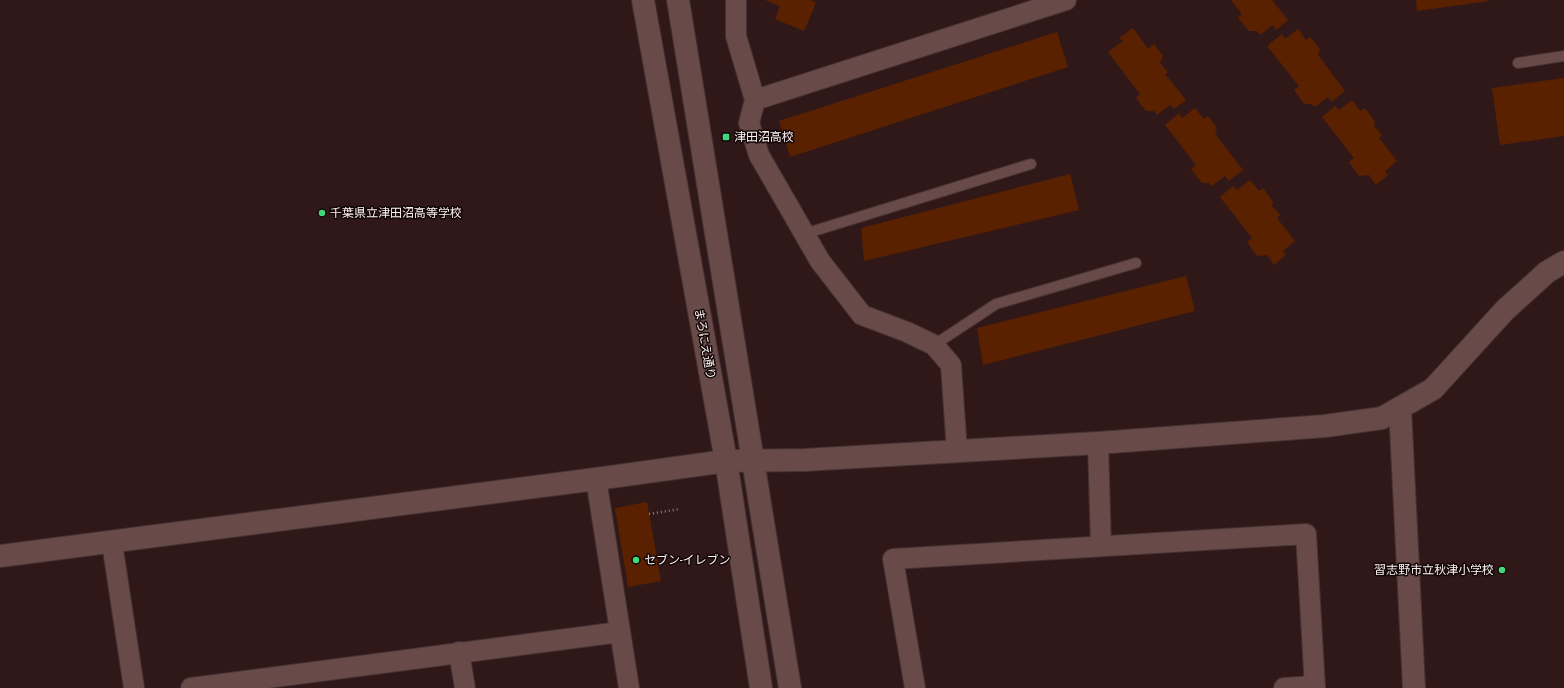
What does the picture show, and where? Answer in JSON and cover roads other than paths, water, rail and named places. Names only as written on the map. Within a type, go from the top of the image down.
[{"type":"street","name":"まろにえ通り","points":[[643,0],[726,461],[761,688]]},
{"type":"street","points":[[678,0],[790,688]]},
{"type":"street","points":[[736,0],[736,36],[755,100],[749,123],[760,155],[820,260],[862,315],[907,332],[934,345],[951,365],[957,452]]},
{"type":"street","points":[[755,100],[1066,0]]},
{"type":"street","points":[[0,556],[726,461],[754,462],[957,452],[1098,443],[1325,426],[1382,418],[1433,389],[1505,310],[1547,272],[1564,262]]},
{"type":"street","points":[[1400,408],[1414,688]]},
{"type":"street","points":[[1098,443],[1101,546]]},
{"type":"street","points":[[596,479],[629,688]]},
{"type":"street","points":[[915,688],[893,560],[1306,534],[1315,687],[1284,688]]},
{"type":"street","points":[[112,542],[134,688]]},
{"type":"street","points":[[191,688],[299,680],[459,652],[620,632]]},
{"type":"street","points":[[459,652],[465,688]]},
{"type":"lane","points":[[1518,63],[1564,56]]},
{"type":"lane","points":[[804,234],[1031,164]]},
{"type":"lane","points":[[934,345],[996,304],[1136,263]]},
{"type":"place","name":"津田沼高校","points":[[726,137]]},
{"type":"place","name":"千葉県立津田沼高等学校","points":[[322,213]]},
{"type":"place","name":"セブン-イレブン","points":[[636,560]]},
{"type":"place","name":"習志野市立秋津小学校","points":[[1502,570]]}]
